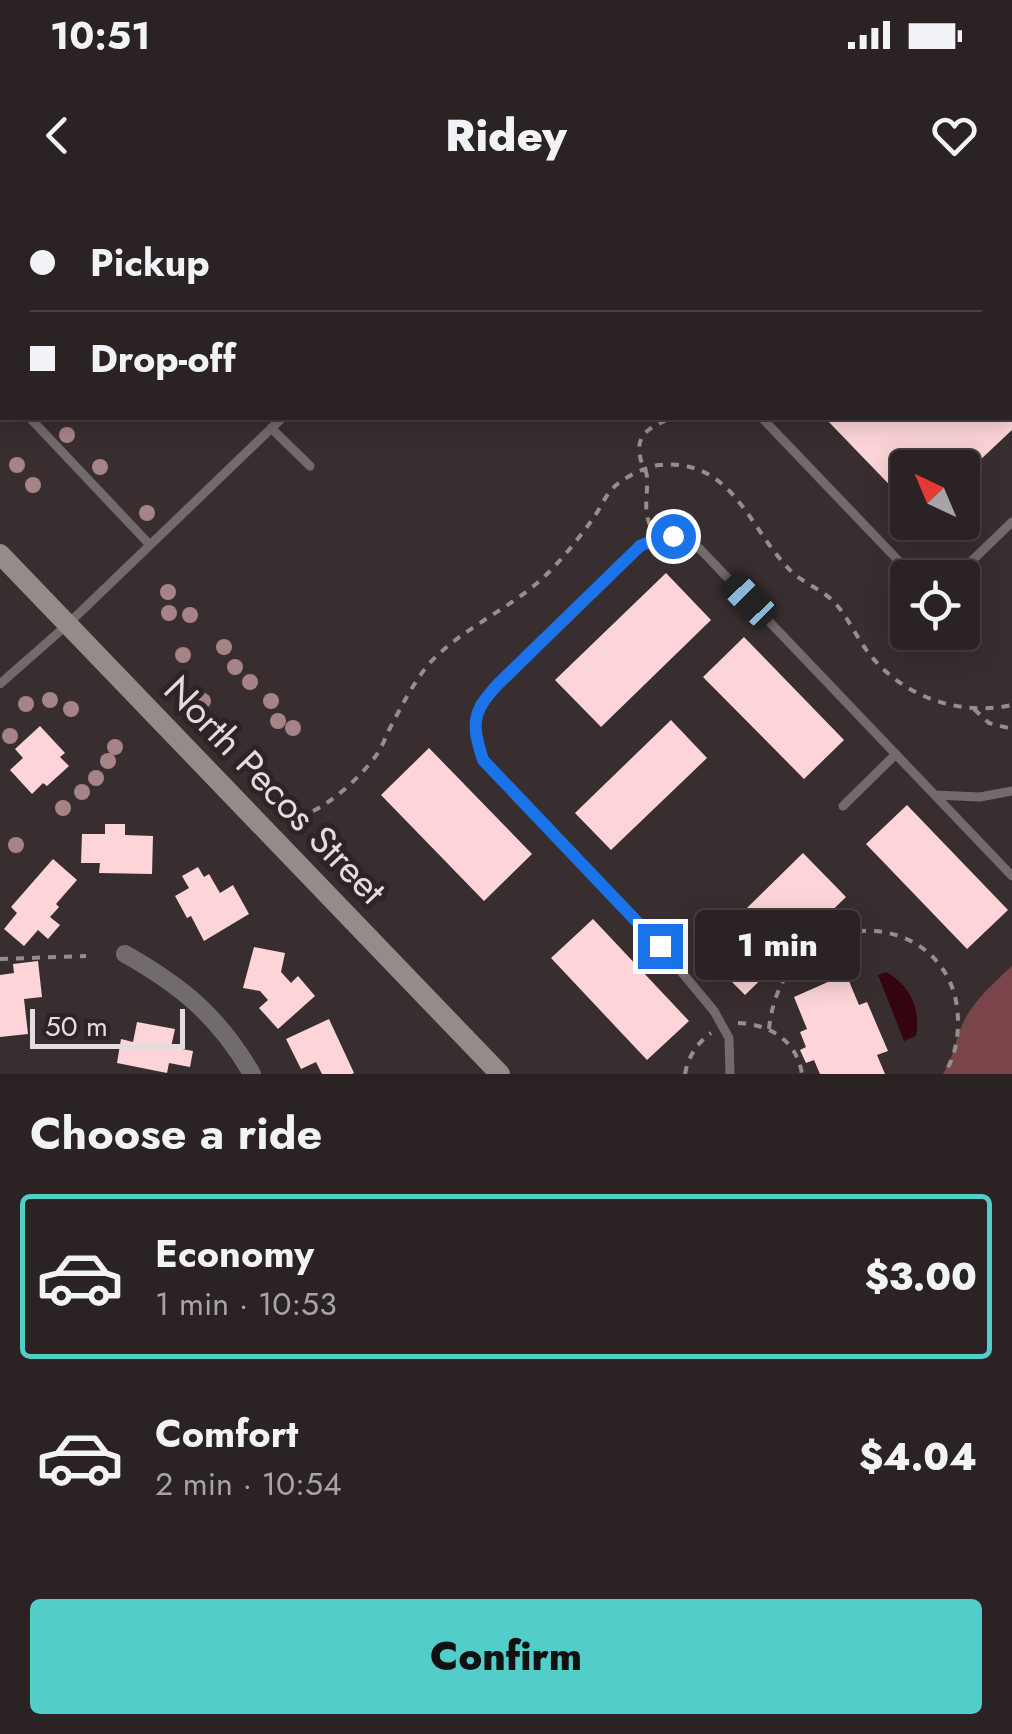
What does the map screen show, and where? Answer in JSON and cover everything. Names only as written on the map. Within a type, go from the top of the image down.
[{"type":"street","name":"North Pecos Street","points":[[0,554],[500,1074]]},
{"type":"street","points":[[125,954],[201,1006],[238,1050],[252,1074]]},
{"type":"lane","points":[[32,420],[150,545]]},
{"type":"lane","points":[[0,684],[68,624],[280,420]]},
{"type":"lane","points":[[764,420],[898,560]]},
{"type":"lane","points":[[271,428],[310,466]]},
{"type":"lane","points":[[973,560],[1012,522]]},
{"type":"lane","points":[[730,1074],[729,1038],[714,1010],[660,946],[483,760],[475,736],[480,704],[640,546],[673,536],[700,548],[1012,876]]},
{"type":"lane","points":[[842,806],[896,754]]},
{"type":"lane","points":[[935,796],[980,798],[1012,791]]},
{"type":"path","points":[[658,538],[646,514],[646,469],[640,457],[641,440],[646,430],[667,420]]},
{"type":"path","points":[[313,811],[330,803],[376,757],[409,692],[427,667],[548,573],[593,519],[613,487],[658,465],[687,467],[726,485],[790,571],[832,599],[866,650],[905,688],[933,700],[974,709],[1012,705]]},
{"type":"path","points":[[974,709],[989,723],[1012,729]]},
{"type":"path","points":[[770,1028],[772,1008],[782,981],[800,957],[823,940],[851,931],[880,931],[908,940],[932,956],[949,980],[958,1007],[958,1040],[944,1074]]},
{"type":"path","points":[[0,959],[86,956]]},
{"type":"shaded area","points":[[1012,966],[1012,1074],[943,1074],[968,1013]]},
{"type":"shaded area","points":[[886,972],[902,984],[915,1007],[916,1036],[904,1041],[878,975]]},
{"type":"building","points":[[827,420],[1012,420],[1012,430],[980,460],[980,450],[890,450],[890,485]]},
{"type":"building","points":[[666,573],[711,620],[601,727],[555,680]]},
{"type":"building","points":[[744,637],[844,740],[804,779],[703,677]]},
{"type":"building","points":[[671,720],[707,758],[611,850],[575,813]]},
{"type":"building","points":[[40,726],[65,753],[60,757],[69,766],[32,794],[10,770],[23,758],[15,749]]},
{"type":"building","points":[[429,748],[532,854],[484,901],[381,795]]},
{"type":"building","points":[[907,805],[1008,910],[967,949],[866,844]]},
{"type":"building","points":[[105,824],[125,824],[125,835],[153,836],[152,874],[99,873],[100,863],[81,863],[82,834],[105,834]]},
{"type":"building","points":[[803,853],[846,897],[745,995],[702,952]]},
{"type":"building","points":[[53,859],[77,880],[50,917],[60,925],[48,939],[38,930],[24,946],[4,929],[17,913],[11,907]]},
{"type":"building","points":[[198,867],[204,877],[209,874],[220,893],[233,885],[249,914],[204,941],[175,896],[189,888],[182,876]]},
{"type":"building","points":[[593,919],[689,1021],[647,1060],[551,958]]},
{"type":"building","points":[[254,947],[285,953],[281,972],[291,983],[298,976],[315,996],[278,1029],[259,1008],[268,1000],[260,991],[243,988]]},
{"type":"building","points":[[38,961],[42,997],[24,999],[28,1034],[0,1037],[0,975],[14,973],[13,964]]},
{"type":"building","points":[[846,974],[859,1005],[867,1002],[888,1051],[877,1055],[885,1074],[820,1074],[814,1060],[806,1063],[800,1050],[806,1047],[800,1032],[807,1029],[794,997]]},
{"type":"building","points":[[329,1019],[352,1074],[322,1074],[316,1062],[301,1069],[286,1039]]},
{"type":"building","points":[[137,1022],[175,1029],[171,1047],[193,1051],[190,1067],[169,1063],[167,1073],[117,1063],[121,1039],[133,1042]]},
{"type":"route","points":[[660,946],[483,760],[475,736],[480,704],[498,684],[640,546],[673,536]]}]
